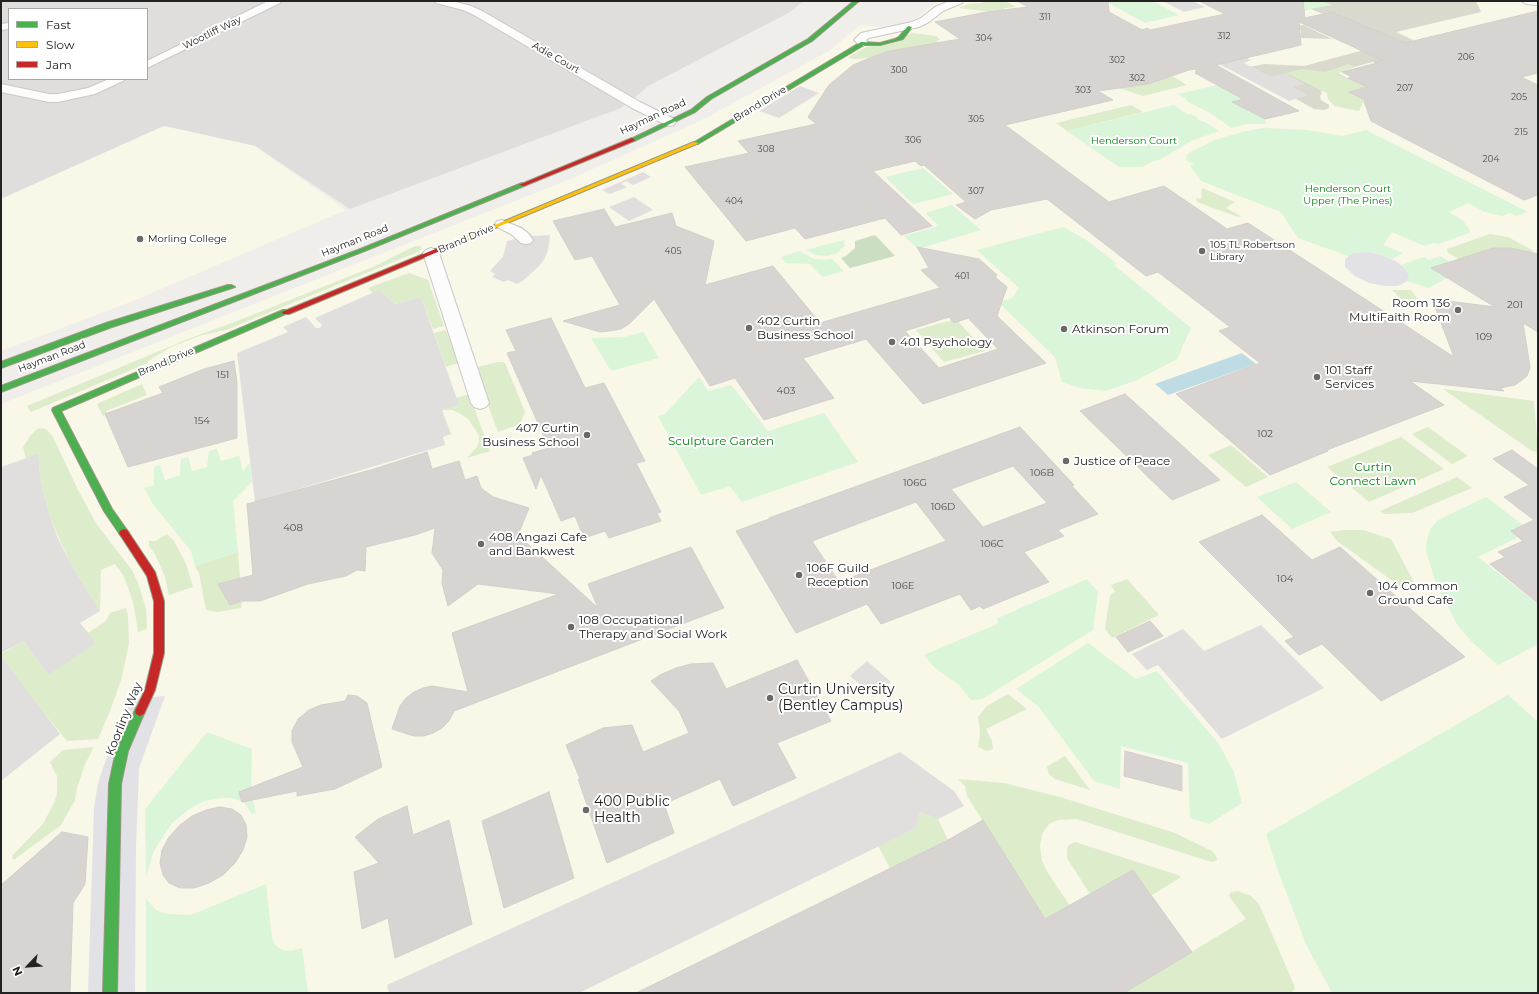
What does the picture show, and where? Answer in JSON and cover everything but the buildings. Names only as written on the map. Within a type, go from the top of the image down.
[{"type":"main road","name":"Hayman Road","points":[[1,389],[365,249],[626,143],[662,118],[693,111],[709,98],[810,40],[842,16],[857,1]]},
{"type":"main road","name":"Brand Drive","points":[[56,410],[250,327],[690,146],[863,43],[887,43],[897,40],[910,27]]},
{"type":"main road","name":"Hayman Road","points":[[683,105],[709,98]]},
{"type":"main road","name":"Hayman Road","points":[[289,268],[359,243],[503,183]]},
{"type":"main road","name":"Hayman Road","points":[[1,365],[109,325],[238,285]]},
{"type":"main road","name":"Koorliny Way","points":[[56,410],[108,511],[141,556],[152,575],[159,601],[159,653],[150,690],[122,751],[115,784],[110,993]]},
{"type":"street","name":"Wootliff Way","points":[[148,65],[276,1]]},
{"type":"street","name":"Adie Court","points":[[440,1],[467,8],[478,13],[662,118]]},
{"type":"street","name":"Brand Drive","points":[[863,43],[859,40],[865,36],[877,32],[910,27],[921,23],[939,9],[958,1]]},
{"type":"street","points":[[1526,1],[1538,2]]},
{"type":"street","points":[[891,31],[902,36]]},
{"type":"street","points":[[1,88],[49,98],[58,98],[91,91],[117,80]]},
{"type":"street","points":[[502,224],[523,236],[526,240]]},
{"type":"street","points":[[431,253],[480,403]]},
{"type":"shaded area","points":[[1,1],[803,1],[792,11],[650,85],[621,108],[350,209],[255,146],[164,126],[1,199]]},
{"type":"shaded area","name":"Curtin University (Bentley Campus)","points":[[938,1],[1538,1],[1538,993],[1,993],[1,404],[568,180],[702,120],[829,51],[860,25],[881,27],[902,24],[913,20]]},
{"type":"shaded area","points":[[1163,1],[1192,1],[1205,7],[1184,12]]},
{"type":"shaded area","points":[[1284,1],[1476,1],[1481,12],[1396,32],[1413,40],[1403,54],[1335,72],[1365,87],[1348,91],[1320,91],[1322,93],[1320,96],[1321,100],[1329,105],[1329,108],[1324,110],[1314,109],[1246,71],[1249,67],[1265,64],[1304,66],[1379,46],[1366,26],[1359,23],[1349,26],[1338,14],[1332,12],[1323,14],[1311,9],[1286,14]]},
{"type":"shaded area","points":[[1303,25],[1332,39],[1301,38],[1301,30],[1294,27]]},
{"type":"shaded area","points":[[1230,50],[1251,60],[1244,63],[1271,77],[1285,73],[1305,84],[1293,87],[1308,95],[1289,101],[1204,56]]},
{"type":"shaded area","points":[[800,86],[819,93],[779,118],[759,111]]},
{"type":"shaded area","name":"Morling College","points":[[164,126],[255,146],[346,210],[133,301],[1,351],[1,199]]},
{"type":"shaded area","points":[[643,172],[651,177],[633,185],[626,181],[621,184],[627,187],[610,194],[602,190]]},
{"type":"shaded area","points":[[634,197],[653,210],[629,221],[609,207]]},
{"type":"shaded area","points":[[521,226],[533,236],[550,235],[548,250],[544,260],[524,280],[517,284],[508,280],[504,282],[492,277],[495,274],[490,271],[503,257],[507,241],[516,239],[509,233],[505,232]]},
{"type":"shaded area","points":[[1366,252],[1382,255],[1399,263],[1407,272],[1409,277],[1407,281],[1398,286],[1385,286],[1369,283],[1355,276],[1345,267],[1345,259],[1351,254]]},
{"type":"shaded area","points":[[379,290],[395,304],[421,297],[459,405],[442,410],[451,434],[443,437],[445,445],[255,502],[237,353],[288,332],[283,327],[306,317],[316,328],[320,328],[322,325],[315,318]]},
{"type":"shaded area","points":[[38,454],[41,483],[50,517],[57,536],[70,563],[100,611],[80,623],[95,641],[93,645],[48,675],[24,641],[1,653],[1,467]]},
{"type":"shaded area","points":[[1261,625],[1324,688],[1222,739],[1158,665],[1147,670],[1132,654],[1183,629],[1204,651]]},
{"type":"shaded area","points":[[1,656],[60,734],[1,781]]},
{"type":"shaded area","points":[[867,661],[891,682],[874,697],[850,676]]},
{"type":"shaded area","points":[[165,696],[139,768],[136,846],[135,993],[88,993],[94,808],[98,783],[110,748],[132,699]]},
{"type":"shaded area","points":[[900,752],[954,791],[964,806],[938,819],[920,812],[916,828],[579,993],[389,993],[387,985]]},
{"type":"green space","points":[[981,1],[1005,1],[1016,7],[1004,8],[1005,10],[992,12],[958,8],[968,4],[983,3]]},
{"type":"green space","points":[[1105,1],[1152,1],[1179,15],[1145,23]]},
{"type":"green space","points":[[1285,1],[1322,1],[1332,5],[1306,10]]},
{"type":"green space","points":[[913,33],[936,36],[940,40],[937,40],[939,44],[889,51],[869,58],[848,58],[862,49]]},
{"type":"green space","points":[[1349,64],[1355,67],[1336,74],[1364,86],[1350,92],[1367,101],[1363,102],[1359,111],[1334,106],[1328,99],[1327,93],[1286,73],[1302,69],[1325,72]]},
{"type":"green space","points":[[1172,76],[1187,85],[1143,96],[1119,88]]},
{"type":"green space","points":[[1217,85],[1243,99],[1232,102],[1265,119],[1266,124],[1247,124],[1231,128],[1212,114],[1188,102],[1185,98],[1178,94]]},
{"type":"green space","points":[[1131,105],[1143,112],[1067,131],[1056,123]]},
{"type":"green space","name":"Henderson Court","points":[[1174,105],[1187,114],[1191,114],[1198,118],[1196,119],[1205,122],[1219,131],[1191,141],[1161,159],[1142,167],[1119,167],[1067,131]]},
{"type":"green space","name":"Henderson Court Upper (The Pines)","points":[[1264,128],[1307,130],[1342,136],[1366,130],[1528,212],[1516,216],[1510,213],[1502,216],[1485,212],[1468,203],[1449,212],[1463,221],[1470,230],[1469,233],[1438,244],[1433,243],[1424,246],[1392,232],[1383,245],[1403,253],[1392,259],[1378,254],[1358,253],[1348,256],[1298,238],[1281,212],[1201,181],[1190,166],[1194,164],[1186,160],[1189,153],[1215,140],[1242,132]]},
{"type":"green space","points":[[923,168],[953,194],[913,204],[885,177]]},
{"type":"green space","points":[[1202,188],[1235,202],[1226,208],[1242,217],[1235,216],[1197,202],[1196,198],[1201,199]]},
{"type":"green space","points":[[952,205],[981,230],[918,249],[904,236],[939,226],[925,213]]},
{"type":"green space","points":[[1063,227],[1085,239],[1117,264],[1114,265],[1191,328],[1177,359],[1137,380],[1106,391],[1080,388],[1062,382],[1055,357],[998,302],[1012,298],[1019,288],[977,250]]},
{"type":"green space","points":[[1490,234],[1508,237],[1534,251],[1530,252],[1510,248],[1493,248],[1459,259],[1448,253],[1447,249]]},
{"type":"green space","points":[[875,235],[895,256],[850,268],[841,258],[846,256],[855,248],[855,241]]},
{"type":"green space","points":[[844,240],[845,246],[837,253],[828,256],[816,255],[806,250]]},
{"type":"green space","points":[[415,246],[420,246],[422,249],[418,252],[226,330],[199,336],[171,347],[148,361],[148,363],[31,412],[27,406],[193,337],[373,267]]},
{"type":"green space","points":[[799,251],[814,259],[832,259],[844,271],[823,277],[810,264],[786,263],[781,257]]},
{"type":"green space","points":[[1440,256],[1450,262],[1432,269],[1447,278],[1429,288],[1407,281],[1409,277],[1401,265],[1424,257],[1429,260]]},
{"type":"green space","points":[[409,273],[428,280],[444,326],[433,329],[421,297],[395,304],[379,290],[373,293],[368,288]]},
{"type":"green space","points":[[1392,290],[1411,290],[1420,302],[1403,301]]},
{"type":"green space","points":[[956,319],[985,351],[944,362],[916,330]]},
{"type":"green space","points":[[446,330],[458,363],[446,367],[434,333]]},
{"type":"green space","points":[[643,332],[659,358],[611,371],[591,338],[624,337]]},
{"type":"green space","points":[[498,362],[505,363],[525,412],[520,424],[498,432],[474,368]]},
{"type":"green space","name":"Sculpture Garden","points":[[699,377],[708,391],[731,385],[768,431],[824,413],[858,462],[742,502],[730,486],[701,495],[658,416],[665,414]]},
{"type":"green space","points":[[142,384],[147,395],[106,411],[107,413],[103,416],[97,404]]},
{"type":"green space","points":[[1443,389],[1534,401],[1538,452],[1532,451]]},
{"type":"green space","points":[[469,394],[490,451],[467,458],[477,447],[479,435],[468,419],[461,414],[452,410],[442,410],[459,405],[456,398]]},
{"type":"green space","points":[[1428,427],[1468,456],[1452,464],[1412,434]]},
{"type":"green space","points":[[42,428],[47,430],[53,437],[78,490],[97,525],[132,570],[138,583],[146,609],[147,629],[138,632],[134,606],[128,587],[123,575],[115,564],[101,570],[100,611],[70,563],[50,517],[41,483],[38,455],[26,459],[23,447],[37,429]]},
{"type":"green space","name":"Curtin Connect Lawn","points":[[1401,437],[1444,469],[1369,502],[1327,467]]},
{"type":"green space","points":[[1231,445],[1268,477],[1246,487],[1208,455]]},
{"type":"green space","points":[[217,449],[221,461],[239,456],[243,472],[250,462],[252,482],[233,501],[238,552],[195,566],[191,551],[153,504],[144,488],[154,485],[154,467],[160,465],[165,480],[180,475],[181,459],[188,457],[192,471],[207,467],[209,451]]},
{"type":"green space","points":[[1457,477],[1472,488],[1412,513],[1385,514],[1380,511]]},
{"type":"green space","points":[[1296,482],[1331,512],[1292,529],[1257,497]]},
{"type":"green space","points":[[1486,497],[1531,531],[1478,557],[1538,604],[1538,644],[1498,665],[1473,643],[1458,626],[1437,586],[1426,551],[1427,539],[1431,528],[1438,520]]},
{"type":"green space","points":[[1363,530],[1391,539],[1415,584],[1401,587],[1337,541],[1330,532]]},
{"type":"green space","points":[[167,534],[174,541],[186,564],[193,587],[169,595],[165,577],[155,554],[149,546],[149,541],[155,541]]},
{"type":"green space","points":[[238,552],[240,578],[221,583],[230,604],[242,601],[241,608],[217,612],[206,610],[199,573],[195,566]]},
{"type":"green space","points":[[1087,579],[1098,592],[1093,630],[982,699],[971,700],[959,685],[934,667],[924,655],[997,624],[998,618]]},
{"type":"green space","points":[[1127,579],[1159,615],[1112,638],[1105,629],[1110,595],[1115,592],[1111,585]]},
{"type":"green space","points":[[126,608],[128,616],[129,643],[122,677],[98,739],[67,741],[25,689],[1,654],[24,641],[48,675],[95,641],[88,633],[106,621],[110,613]]},
{"type":"green space","points":[[1088,643],[1136,679],[1157,671],[1218,743],[1234,772],[1242,803],[1209,824],[1190,818],[1188,763],[1121,746],[1120,789],[1094,781],[1039,707],[1016,689]]},
{"type":"green space","points":[[1008,694],[1027,709],[986,729],[992,741],[993,749],[987,751],[978,747],[980,733],[978,717],[987,706]]},
{"type":"green space","points":[[1508,695],[1538,722],[1538,993],[1332,993],[1306,944],[1277,868],[1266,834]]},
{"type":"green space","points":[[207,732],[252,749],[251,792],[256,813],[252,814],[244,802],[231,798],[204,801],[189,809],[172,823],[157,846],[153,853],[146,876],[145,809]]},
{"type":"green space","points":[[94,747],[85,764],[77,788],[75,800],[61,825],[15,859],[12,859],[13,855],[43,824],[54,803],[57,794],[57,776],[50,762],[63,750]]},
{"type":"green space","points":[[1065,756],[1090,790],[1055,779],[1049,774],[1047,767]]},
{"type":"green space","points":[[958,779],[1004,783],[1060,797],[1175,833],[1212,851],[1217,860],[1213,862],[1208,861],[1077,819],[1058,820],[1049,824],[1042,834],[1040,846],[1042,861],[1048,873],[1070,906],[1045,919],[967,796],[965,786]]},
{"type":"green space","points":[[920,812],[938,819],[948,840],[890,868],[878,846],[916,828]]},
{"type":"green space","points":[[1075,842],[1181,877],[1152,895],[1133,870],[1090,894],[1067,858],[1067,848]]},
{"type":"green space","points":[[266,884],[272,938],[276,946],[283,950],[291,951],[302,948],[308,993],[146,993],[146,899],[155,909],[160,912],[168,914],[191,915]]},
{"type":"green space","points":[[1238,891],[1251,896],[1259,904],[1294,985],[1295,989],[1293,991],[1290,993],[1124,993],[1246,919],[1229,896],[1231,892]]},
{"type":"water","points":[[1242,353],[1256,364],[1168,395],[1155,384]]},
{"type":"traffic: fast","points":[[632,140],[693,111],[709,98],[810,40],[857,1]]},
{"type":"traffic: fast","points":[[696,143],[863,43],[880,44],[897,40],[901,38],[910,27]]},
{"type":"traffic: fast","points":[[1,389],[365,249],[522,185]]},
{"type":"traffic: fast","points":[[1,365],[109,325],[231,287]]},
{"type":"traffic: fast","points":[[124,533],[109,511],[56,410],[286,312]]},
{"type":"traffic: fast","points":[[110,993],[115,784],[122,751],[140,711]]},
{"type":"traffic: slow","points":[[438,250],[696,143]]},
{"type":"traffic: jam","points":[[522,185],[632,140]]},
{"type":"traffic: jam","points":[[286,312],[438,250]]},
{"type":"traffic: jam","points":[[124,533],[152,575],[159,601],[159,653],[150,690],[140,711]]},
{"type":"place","name":"Morling College","points":[[140,239]]},
{"type":"place","name":"105 TL Robertson Library","points":[[1202,251]]},
{"type":"place","name":"Room 136 MultiFaith Room","points":[[1458,310]]},
{"type":"place","name":"402 Curtin Business School","points":[[749,328]]},
{"type":"place","name":"Atkinson Forum","points":[[1064,329]]},
{"type":"place","name":"401 Psychology","points":[[892,342]]},
{"type":"place","name":"101 Staff Services","points":[[1317,377]]},
{"type":"place","name":"407 Curtin Business School","points":[[587,435]]},
{"type":"place","name":"Justice of Peace","points":[[1066,461]]},
{"type":"place","name":"408 Angazi Cafe and Bankwest","points":[[481,544]]},
{"type":"place","name":"106F Guild Reception","points":[[799,575]]},
{"type":"place","name":"104 Common Ground Cafe","points":[[1370,593]]},
{"type":"place","name":"108 Occupational Therapy and Social Work","points":[[571,627]]},
{"type":"place","name":"Curtin University (Bentley Campus)","points":[[770,698]]},
{"type":"place","name":"400 Public Health","points":[[586,810]]}]
